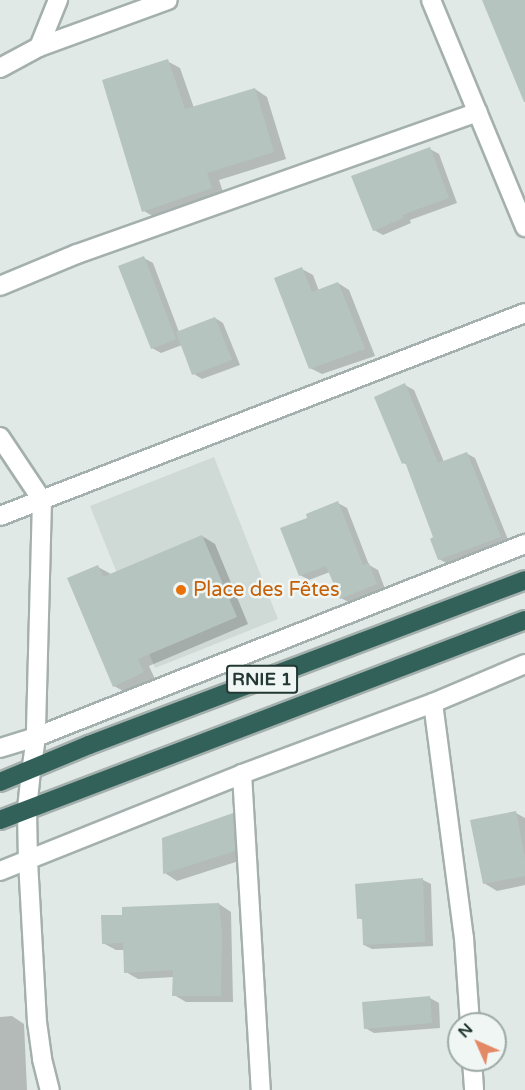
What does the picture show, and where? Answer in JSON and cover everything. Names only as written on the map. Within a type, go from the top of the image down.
[{"type":"highway","name":"RNIE 1","points":[[0,782],[89,745],[525,580]]},
{"type":"highway","name":"RNIE 1","points":[[0,820],[525,620]]},
{"type":"street","points":[[39,47],[58,0]]},
{"type":"street","points":[[0,68],[39,47],[168,0]]},
{"type":"street","points":[[432,0],[525,227]]},
{"type":"street","points":[[0,286],[77,254],[478,112]]},
{"type":"street","points":[[0,516],[525,312]]},
{"type":"street","points":[[0,437],[42,500],[36,737],[27,810],[37,1022],[42,1059],[50,1090]]},
{"type":"street","points":[[0,748],[36,737],[525,544]]},
{"type":"street","points":[[0,871],[242,774],[433,703],[525,664]]},
{"type":"street","points":[[433,703],[464,938],[469,1012]]},
{"type":"street","points":[[242,774],[261,1090]]},
{"type":"street","points":[[473,1072],[474,1090]]},
{"type":"shaded area","points":[[214,457],[278,619],[155,668],[90,506]]},
{"type":"building","points":[[482,0],[525,0],[525,102],[524,102]]},
{"type":"building","points":[[168,59],[185,109],[255,88],[274,152],[207,173],[212,188],[142,212],[102,80]]},
{"type":"building","points":[[430,147],[449,198],[402,215],[403,218],[373,231],[351,176]]},
{"type":"building","points":[[144,256],[176,339],[151,349],[118,266]]},
{"type":"building","points":[[302,267],[312,292],[338,282],[365,349],[309,369],[274,278]]},
{"type":"building","points":[[215,317],[232,360],[192,375],[176,332]]},
{"type":"building","points":[[405,383],[438,463],[467,452],[501,537],[438,560],[430,539],[433,537],[405,462],[402,464],[374,397]]},
{"type":"building","points":[[338,501],[363,565],[369,563],[377,584],[340,599],[326,566],[299,576],[280,528],[307,518],[306,514]]},
{"type":"building","points":[[202,535],[237,617],[138,659],[144,672],[113,687],[67,578],[98,565],[103,577]]},
{"type":"building","points":[[516,811],[525,858],[525,876],[483,884],[470,820]]},
{"type":"building","points":[[233,813],[235,851],[163,874],[162,838]]},
{"type":"building","points":[[423,878],[425,942],[363,945],[362,918],[357,919],[355,884]]},
{"type":"building","points":[[219,903],[222,934],[221,996],[172,996],[173,970],[124,973],[123,943],[102,944],[101,915],[122,915],[122,907]]},
{"type":"building","points":[[430,996],[432,1023],[364,1029],[362,1002]]},
{"type":"place","name":"Place des Fêtes","points":[[181,590]]}]
